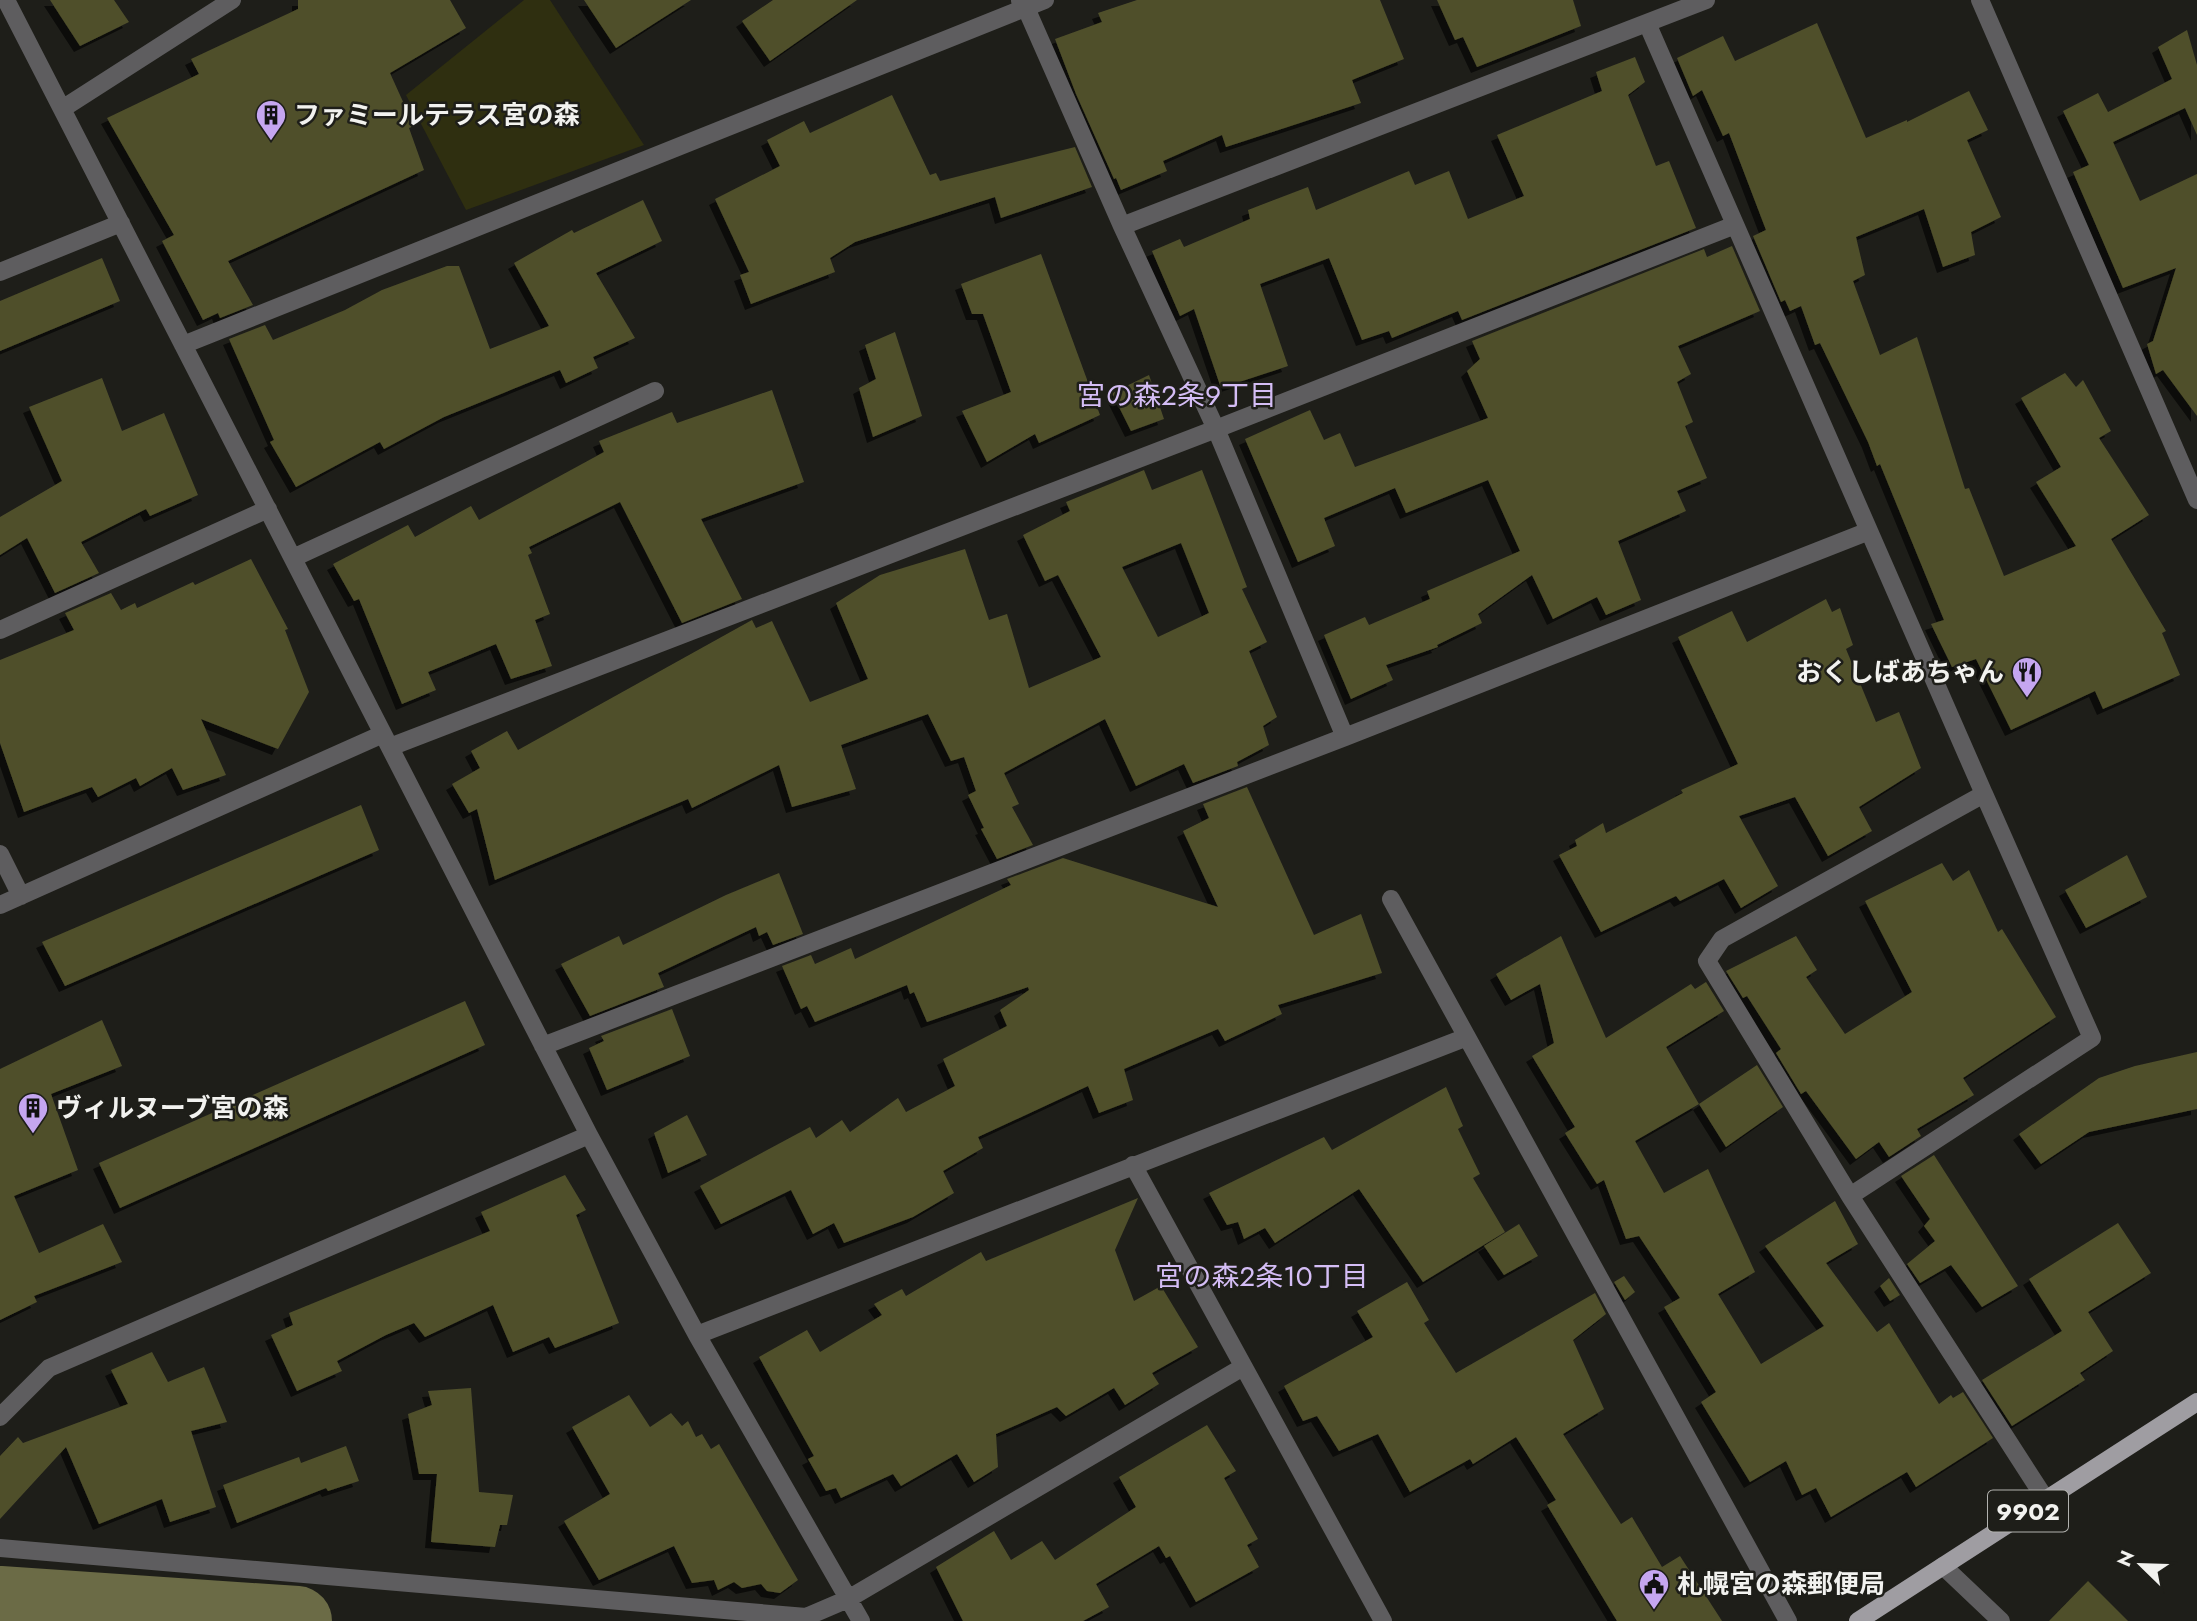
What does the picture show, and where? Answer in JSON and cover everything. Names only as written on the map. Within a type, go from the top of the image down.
[{"type":"main road","name":"9902","points":[[1858,1621],[2197,1402]]},
{"type":"street","points":[[6,0],[589,1135],[697,1335],[861,1621]]},
{"type":"street","points":[[62,109],[232,0]]},
{"type":"street","points":[[183,345],[1023,4],[1045,0]]},
{"type":"street","points":[[1122,226],[1706,0]]},
{"type":"street","points":[[1980,0],[2197,500]]},
{"type":"street","points":[[1023,4],[1216,429],[1345,737]]},
{"type":"street","points":[[1647,23],[2092,1038],[1850,1196]]},
{"type":"street","points":[[0,272],[121,223]]},
{"type":"street","points":[[0,905],[386,740],[1216,429],[1735,225]]},
{"type":"street","points":[[293,558],[655,391]]},
{"type":"street","points":[[0,630],[268,509]]},
{"type":"street","points":[[543,1046],[1345,737],[1869,531]]},
{"type":"street","points":[[1984,794],[1722,939],[1707,961],[1850,1196],[2046,1500]]},
{"type":"street","points":[[0,854],[21,896]]},
{"type":"street","points":[[1391,899],[1788,1621]]},
{"type":"street","points":[[697,1335],[1467,1037]]},
{"type":"street","points":[[0,1417],[49,1367],[589,1135]]},
{"type":"street","points":[[1133,1166],[1383,1621]]},
{"type":"street","points":[[0,1548],[806,1617],[848,1599],[1243,1367]]},
{"type":"street","points":[[1943,1566],[2001,1621]]},
{"type":"shaded area","points":[[524,0],[550,0],[644,145],[466,210],[406,95]]},
{"type":"building","points":[[50,0],[114,0],[129,22],[80,46]]},
{"type":"building","name":"ファミールテラス宮の森","points":[[298,0],[450,0],[466,28],[390,73],[414,126],[409,128],[424,170],[228,261],[253,305],[220,318],[218,313],[203,320],[162,241],[174,235],[107,118],[199,74],[191,59],[298,9]]},
{"type":"building","points":[[584,0],[691,0],[616,48]]},
{"type":"building","points":[[773,0],[857,0],[770,61],[742,21]]},
{"type":"building","points":[[1137,0],[1380,0],[1404,59],[1352,80],[1361,103],[1226,147],[1222,135],[1163,161],[1167,171],[1121,190],[1076,94],[1055,39],[1102,22],[1098,13]]},
{"type":"building","points":[[1437,0],[1573,0],[1581,26],[1477,67],[1463,37],[1455,40]]},
{"type":"building","points":[[1817,23],[1866,138],[1907,122],[1969,91],[1988,130],[1967,140],[2001,217],[1971,232],[1975,255],[1943,267],[1924,209],[1856,237],[1865,275],[1853,281],[1880,355],[1917,337],[1965,489],[1969,488],[2004,576],[2076,546],[2036,482],[2061,467],[2021,398],[2065,373],[2076,387],[2083,380],[2111,431],[2099,438],[2149,515],[2111,539],[2166,631],[2162,633],[2180,675],[2103,709],[2095,691],[2011,730],[1976,659],[1952,667],[1931,624],[1944,620],[1880,464],[1877,466],[1820,343],[1815,345],[1801,306],[1790,311],[1785,300],[1781,302],[1753,236],[1766,230],[1729,133],[1723,136],[1702,90],[1693,96],[1677,58],[1723,36],[1735,61]]},
{"type":"building","points":[[2187,30],[2197,65],[2197,135],[2185,108],[2113,142],[2140,201],[2197,174],[2197,416],[2163,370],[2156,374],[2147,344],[2153,341],[2176,268],[2123,288],[2073,172],[2089,165],[2063,111],[2098,93],[2108,112],[2172,79],[2158,47]]},
{"type":"building","points":[[1635,57],[1645,82],[1628,95],[1656,166],[1669,161],[1696,228],[1462,320],[1458,311],[1392,338],[1389,331],[1362,340],[1329,258],[1260,284],[1288,366],[1221,388],[1194,309],[1180,316],[1152,251],[1180,239],[1184,247],[1250,219],[1248,210],[1308,187],[1316,210],[1409,171],[1415,185],[1449,171],[1468,219],[1524,196],[1497,135],[1602,91],[1596,72]]},
{"type":"building","points":[[892,95],[930,175],[936,173],[940,181],[1075,147],[1092,187],[1001,218],[995,197],[855,242],[830,258],[835,272],[751,304],[740,275],[749,272],[715,199],[780,166],[767,140],[804,121],[810,133]]},
{"type":"building","points":[[643,200],[662,241],[596,273],[635,338],[593,357],[598,368],[566,383],[560,370],[444,417],[384,449],[380,442],[296,487],[270,442],[274,440],[229,339],[265,325],[273,340],[345,310],[382,290],[447,266],[459,266],[490,349],[549,326],[514,263],[572,230],[574,233]]},
{"type":"building","points":[[1732,246],[1760,311],[1678,346],[1691,374],[1677,382],[1693,422],[1685,426],[1707,478],[1677,491],[1686,511],[1618,541],[1641,600],[1606,615],[1597,597],[1553,619],[1532,575],[1478,614],[1482,623],[1437,645],[1438,647],[1386,665],[1393,680],[1351,699],[1324,635],[1365,617],[1369,625],[1430,599],[1427,591],[1520,551],[1488,480],[1406,513],[1395,488],[1324,518],[1335,546],[1298,562],[1245,439],[1310,410],[1324,440],[1340,433],[1355,467],[1488,418],[1467,371],[1480,359],[1472,341],[1704,249],[1707,257]]},
{"type":"building","points":[[1041,254],[1100,415],[1039,443],[1035,434],[987,462],[962,411],[1011,392],[983,314],[972,314],[961,284]]},
{"type":"building","points":[[102,258],[120,301],[0,351],[0,301]]},
{"type":"building","points":[[895,332],[922,416],[873,437],[859,388],[876,379],[865,345]]},
{"type":"building","points":[[1149,375],[1164,419],[1131,431],[1112,393]]},
{"type":"building","points":[[102,378],[122,431],[164,413],[198,495],[150,516],[146,509],[81,542],[99,573],[55,593],[27,538],[0,555],[0,517],[62,481],[29,407]]},
{"type":"building","points":[[772,390],[804,482],[701,519],[742,599],[682,623],[620,502],[529,547],[532,553],[528,555],[550,614],[535,620],[552,666],[511,679],[496,644],[428,672],[436,690],[402,704],[359,599],[354,601],[333,564],[408,525],[415,537],[471,506],[479,520],[604,452],[599,441],[672,412],[677,423]]},
{"type":"building","points":[[1144,470],[1152,490],[1202,470],[1247,587],[1242,589],[1267,642],[1249,651],[1277,717],[1263,726],[1269,745],[1237,762],[1238,766],[1193,783],[1184,764],[1136,786],[1105,719],[1004,773],[1019,804],[1012,807],[1033,845],[997,859],[981,829],[984,828],[968,795],[976,791],[964,757],[951,761],[928,714],[841,745],[856,789],[792,807],[779,765],[692,808],[688,799],[495,880],[477,809],[469,813],[452,784],[480,768],[471,751],[507,731],[518,750],[752,620],[756,628],[772,621],[810,702],[868,679],[836,603],[880,575],[965,549],[989,620],[1007,614],[1029,688],[1101,657],[1058,575],[1045,581],[1023,535],[1070,511],[1066,502]],"holes":[[[1181,543],[1209,613],[1158,637],[1122,567]]]},
{"type":"building","points":[[251,559],[288,629],[285,630],[309,692],[278,749],[201,719],[226,775],[183,790],[172,768],[140,786],[136,778],[98,797],[92,787],[24,812],[0,743],[0,660],[74,630],[65,613],[111,593],[121,610],[135,603],[137,608]]},
{"type":"building","points":[[1826,599],[1832,612],[1840,608],[1853,645],[1846,649],[1876,722],[1899,712],[1921,768],[1859,807],[1872,831],[1828,856],[1795,797],[1739,816],[1778,886],[1741,908],[1724,879],[1680,901],[1676,896],[1601,932],[1559,855],[1577,846],[1575,840],[1603,823],[1606,833],[1683,793],[1681,790],[1738,764],[1678,637],[1732,611],[1747,642]]},
{"type":"building","points":[[1247,787],[1314,935],[1361,914],[1382,973],[1278,1005],[1282,1014],[1225,1041],[1218,1029],[1124,1069],[1133,1100],[1099,1113],[1088,1086],[978,1137],[983,1148],[943,1171],[954,1193],[913,1217],[844,1243],[834,1223],[813,1234],[791,1190],[721,1224],[700,1186],[810,1127],[816,1138],[842,1120],[850,1132],[898,1098],[906,1112],[955,1086],[943,1059],[1007,1026],[1000,1010],[1029,990],[1028,987],[927,1022],[914,992],[910,994],[907,985],[815,1022],[807,1006],[801,1009],[782,966],[811,955],[815,964],[851,948],[855,959],[1011,885],[1007,879],[1063,858],[1218,907],[1183,831],[1209,818],[1203,804]]},
{"type":"building","points":[[361,805],[379,850],[65,986],[42,942]]},
{"type":"building","points":[[2127,855],[2147,897],[2086,928],[2065,890]]},
{"type":"building","points":[[1942,863],[1953,881],[1969,870],[1998,932],[2002,929],[2056,1017],[1963,1078],[1974,1095],[1917,1129],[1921,1136],[1889,1157],[1879,1142],[1856,1159],[1806,1091],[1801,1094],[1776,1053],[1781,1049],[1747,996],[1743,998],[1726,971],[1796,936],[1817,970],[1806,977],[1845,1034],[1912,992],[1865,901]]},
{"type":"building","points":[[779,873],[803,934],[773,945],[767,932],[759,936],[756,927],[658,973],[664,987],[590,1016],[561,964],[619,936],[623,945],[726,895]]},
{"type":"building","points":[[1561,936],[1606,1038],[1691,984],[1695,989],[1706,982],[1724,1011],[1666,1047],[1699,1104],[1635,1141],[1664,1193],[1708,1169],[1755,1272],[1718,1294],[1761,1364],[1824,1326],[1765,1246],[1835,1201],[1858,1244],[1826,1263],[1877,1332],[1889,1323],[1939,1404],[1951,1395],[1953,1398],[1963,1392],[1993,1438],[1916,1487],[1907,1472],[1831,1517],[1816,1488],[1802,1495],[1786,1461],[1750,1482],[1701,1402],[1716,1392],[1664,1307],[1680,1298],[1639,1236],[1626,1239],[1604,1180],[1597,1184],[1565,1133],[1575,1127],[1532,1056],[1554,1043],[1540,984],[1511,1000],[1496,974]]},
{"type":"building","points":[[465,1001],[485,1045],[120,1208],[99,1163]]},
{"type":"building","points":[[672,1009],[690,1056],[607,1090],[589,1048],[604,1041],[601,1036]]},
{"type":"building","points":[[102,1020],[122,1066],[51,1094],[78,1170],[14,1196],[39,1253],[103,1224],[122,1262],[34,1296],[37,1302],[0,1320],[0,1069]]},
{"type":"building","points":[[2197,1052],[2197,1109],[2089,1132],[2041,1164],[2019,1134],[2099,1078],[2135,1066]]},
{"type":"building","points":[[1757,1065],[1783,1107],[1726,1147],[1699,1104]]},
{"type":"building","points":[[1446,1087],[1463,1126],[1458,1129],[1480,1174],[1473,1178],[1505,1232],[1423,1282],[1359,1189],[1275,1243],[1265,1228],[1244,1239],[1238,1222],[1227,1225],[1209,1193],[1324,1137],[1332,1150]]},
{"type":"building","points":[[687,1115],[707,1155],[668,1173],[654,1133]]},
{"type":"building","points":[[1934,1155],[2018,1286],[1982,1307],[1951,1265],[1920,1283],[1907,1264],[1935,1241],[1924,1226],[1930,1219],[1901,1176]]},
{"type":"building","points":[[565,1175],[586,1210],[576,1215],[619,1323],[555,1348],[549,1337],[513,1352],[493,1305],[425,1337],[414,1323],[386,1335],[337,1361],[342,1371],[297,1391],[271,1335],[293,1325],[289,1313],[490,1231],[481,1212]]},
{"type":"building","points":[[1138,1198],[1115,1250],[1134,1301],[1161,1286],[1198,1347],[1152,1373],[1159,1384],[1125,1405],[1114,1388],[1066,1416],[1057,1407],[996,1434],[998,1467],[974,1482],[957,1454],[901,1486],[893,1474],[841,1498],[836,1488],[826,1491],[808,1459],[814,1456],[759,1357],[807,1330],[820,1352],[882,1315],[874,1304],[902,1289],[906,1296],[981,1252],[986,1261]]},
{"type":"building","points":[[2118,1223],[2151,1273],[2088,1312],[2113,1351],[2080,1373],[2085,1380],[2012,1426],[1982,1380],[2062,1331],[2029,1279]]},
{"type":"building","points":[[1519,1224],[1538,1256],[1504,1275],[1484,1246]]},
{"type":"building","points":[[1624,1276],[1635,1292],[1625,1300],[1614,1282]]},
{"type":"building","points":[[1889,1278],[1900,1295],[1890,1301],[1880,1286]]},
{"type":"building","points":[[1407,1282],[1429,1320],[1424,1323],[1456,1373],[1595,1293],[1606,1314],[1573,1340],[1604,1409],[1563,1434],[1621,1524],[1632,1517],[1662,1567],[1680,1556],[1722,1621],[1617,1621],[1547,1505],[1556,1500],[1516,1437],[1473,1464],[1470,1459],[1410,1492],[1378,1434],[1339,1451],[1317,1416],[1303,1421],[1284,1386],[1373,1337],[1357,1311]]},
{"type":"building","points":[[152,1352],[168,1382],[204,1367],[227,1422],[191,1431],[216,1507],[170,1522],[162,1499],[99,1524],[66,1447],[0,1519],[0,1456],[18,1437],[23,1443],[128,1404],[111,1370]]},
{"type":"building","points":[[471,1388],[479,1492],[513,1495],[507,1525],[500,1525],[495,1547],[431,1542],[437,1474],[419,1474],[408,1414],[432,1405],[428,1391]]},
{"type":"building","points":[[629,1395],[650,1427],[671,1413],[682,1426],[688,1421],[696,1437],[702,1434],[711,1449],[719,1444],[798,1580],[780,1593],[767,1591],[761,1584],[742,1588],[734,1582],[718,1590],[714,1580],[692,1583],[674,1546],[599,1580],[564,1521],[610,1494],[572,1427]]},
{"type":"building","points":[[1207,1425],[1236,1471],[1224,1478],[1258,1539],[1247,1545],[1259,1567],[1196,1602],[1170,1556],[1166,1558],[1159,1546],[1096,1584],[1109,1607],[1083,1621],[963,1621],[936,1567],[994,1531],[1011,1560],[1042,1541],[1055,1560],[1136,1507],[1119,1477]]},
{"type":"building","points":[[346,1446],[359,1481],[328,1491],[326,1488],[237,1523],[223,1485],[299,1457],[301,1463]]},
{"type":"building","points":[[2088,1581],[2128,1621],[2049,1621]]},
{"type":"waterway","points":[[0,1601],[297,1621]]},
{"type":"place","name":"ファミールテラス宮の森","points":[[271,142]]},
{"type":"place","name":"おくしばあちゃん","points":[[2027,699]]},
{"type":"place","name":"ヴィルヌーブ宮の森","points":[[33,1135]]},
{"type":"place","name":"札幌宮の森郵便局","points":[[1654,1611]]},
{"type":"district","name":"宮の森2条9丁目","points":[[1177,395]]},
{"type":"district","name":"宮の森2条10丁目","points":[[1262,1276]]}]
